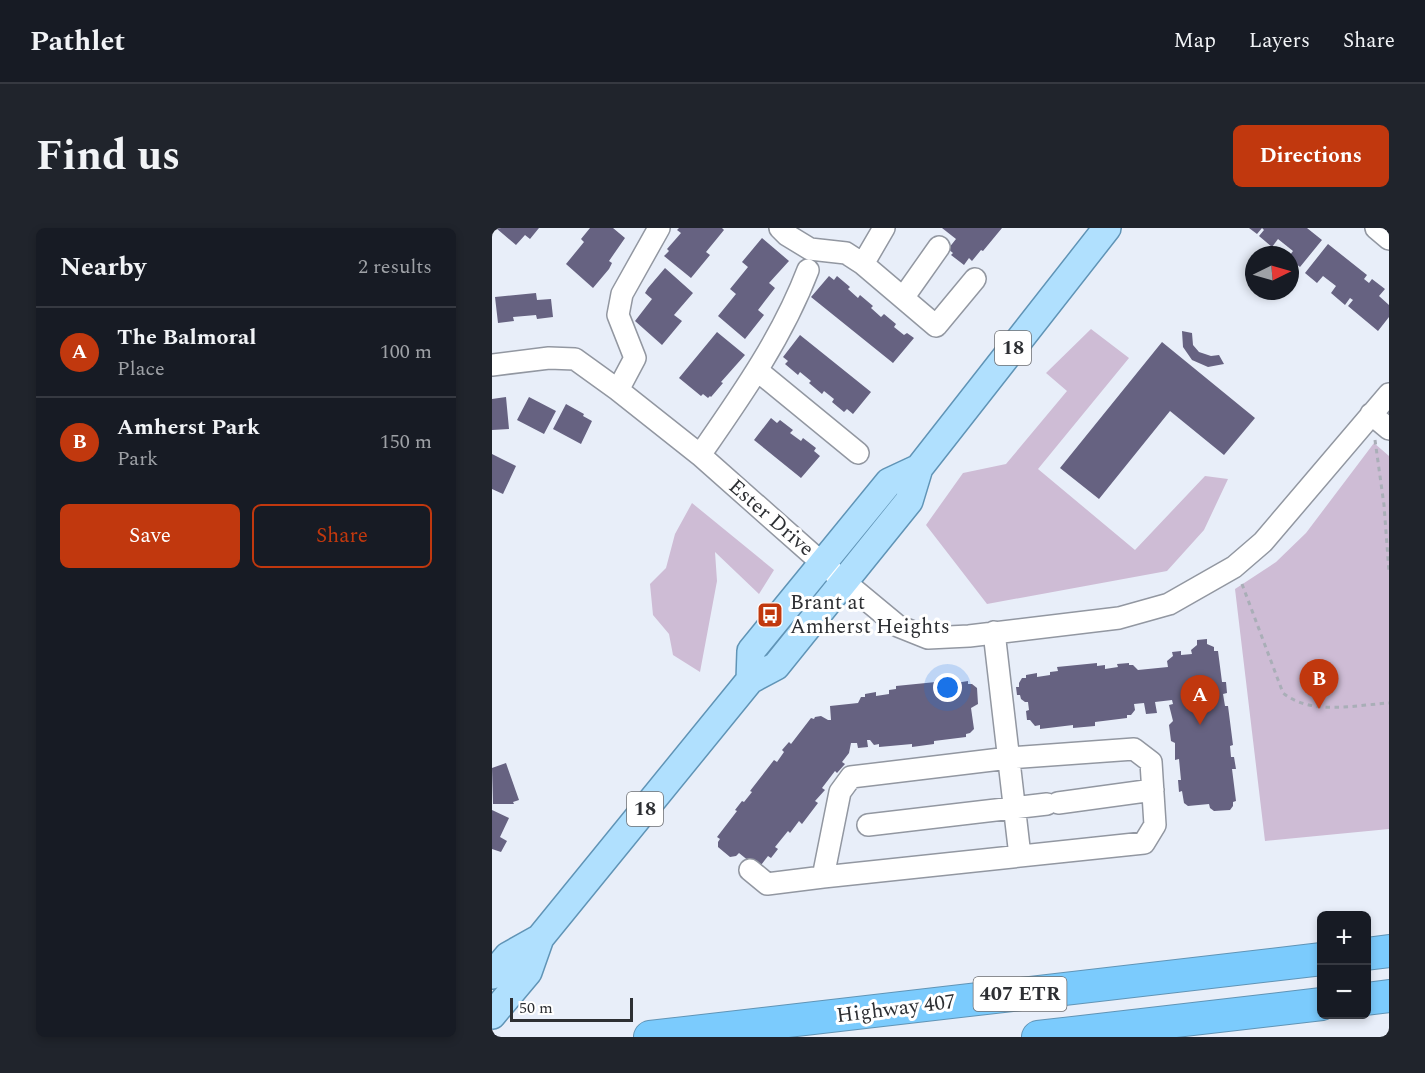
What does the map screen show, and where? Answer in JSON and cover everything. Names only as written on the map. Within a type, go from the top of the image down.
[{"type":"highway","points":[[1371,953],[1389,951]]},
{"type":"highway","name":"Highway 407","points":[[650,1037],[1317,960]]},
{"type":"highway","points":[[1371,998],[1389,996]]},
{"type":"highway","name":"407 ETR","points":[[1038,1037],[1317,1005]]},
{"type":"main road","name":"18","points":[[492,1015],[528,972],[540,938],[750,680],[776,666],[909,501],[919,468],[1107,228]]},
{"type":"main road","name":"18","points":[[750,680],[751,651],[889,482],[919,468]]},
{"type":"main road","name":"18","points":[[492,975],[508,956],[540,938]]},
{"type":"street","points":[[618,390],[635,358],[618,315],[622,294],[659,228]]},
{"type":"street","points":[[780,228],[809,260]]},
{"type":"street","points":[[700,455],[758,371],[798,297],[809,260],[812,228]]},
{"type":"street","points":[[855,258],[884,228]]},
{"type":"street","points":[[1376,228],[1389,239]]},
{"type":"street","points":[[903,298],[939,247]]},
{"type":"street","points":[[809,260],[855,258],[936,326],[975,279]]},
{"type":"street","name":"Ester Drive","points":[[492,365],[549,358],[575,359],[700,455],[822,563],[898,626],[928,638],[969,636],[1119,618],[1169,603],[1234,567],[1263,542],[1389,394]]},
{"type":"street","points":[[758,371],[858,453]]},
{"type":"street","points":[[1371,414],[1389,429]]},
{"type":"street","points":[[994,632],[1020,855]]},
{"type":"street","points":[[750,870],[767,884],[1144,843],[1155,825],[1151,762],[1134,749],[1008,758],[851,777],[840,792],[823,877]]},
{"type":"street","points":[[833,829],[1014,809],[1153,790]]},
{"type":"path","points":[[1371,414],[1384,505],[1389,572]]},
{"type":"path","points":[[1234,567],[1246,592],[1284,693],[1293,700],[1318,708],[1389,703]]},
{"type":"shaded area","points":[[1091,329],[1129,358],[1038,469],[1135,550],[1205,476],[1228,479],[1204,530],[1167,571],[987,604],[926,525],[963,473],[1006,464],[1067,391],[1046,373]]},
{"type":"shaded area","points":[[1374,443],[1389,456],[1389,829],[1265,841],[1235,589],[1276,562],[1306,533]]},
{"type":"shaded area","points":[[692,503],[774,570],[759,594],[715,552],[717,581],[700,672],[673,655],[669,634],[653,615],[650,584],[666,568],[675,534]]},
{"type":"building","points":[[496,228],[539,228],[530,239],[525,235],[516,245]]},
{"type":"building","points":[[590,228],[613,228],[625,238],[609,261],[612,263],[609,269],[593,288],[566,264],[584,242],[581,239]]},
{"type":"building","points":[[679,228],[722,228],[724,230],[706,252],[710,255],[691,278],[664,256],[681,233],[677,230]]},
{"type":"building","points":[[942,228],[1002,228],[983,251],[981,250],[972,261],[969,258],[964,265],[951,255],[953,253],[948,249],[956,239]]},
{"type":"building","points":[[1249,228],[1262,228],[1257,234]]},
{"type":"building","points":[[1262,228],[1307,228],[1322,240],[1300,267],[1299,246],[1287,246],[1278,239],[1271,246],[1259,236],[1264,230]]},
{"type":"building","points":[[762,238],[789,261],[769,283],[775,288],[758,310],[764,315],[745,339],[718,316],[736,294],[730,289],[748,267],[742,262]]},
{"type":"building","points":[[1328,244],[1367,275],[1364,279],[1369,283],[1372,279],[1385,289],[1379,296],[1389,305],[1389,317],[1378,331],[1348,306],[1353,300],[1350,298],[1345,305],[1331,293],[1336,286],[1323,276],[1317,283],[1305,273]]},
{"type":"building","points":[[665,268],[693,293],[674,315],[682,321],[662,345],[635,321],[652,299],[645,293]]},
{"type":"building","points":[[829,276],[834,280],[837,276],[850,287],[848,289],[858,298],[860,295],[873,306],[871,308],[881,317],[884,314],[904,335],[907,333],[914,338],[893,363],[811,297]]},
{"type":"building","points":[[536,293],[537,300],[551,299],[553,317],[537,319],[536,315],[513,317],[514,321],[498,323],[495,297]]},
{"type":"building","points":[[1182,331],[1192,333],[1193,345],[1199,352],[1211,356],[1219,355],[1224,364],[1208,367],[1192,360],[1183,347]]},
{"type":"building","points":[[717,332],[745,355],[708,398],[703,394],[701,396],[679,378]]},
{"type":"building","points":[[800,335],[871,392],[853,414],[847,409],[844,412],[832,402],[834,399],[824,391],[822,394],[800,372],[798,375],[785,364],[788,361],[783,357]]},
{"type":"building","points":[[1162,342],[1255,418],[1224,455],[1170,411],[1099,499],[1060,468]]},
{"type":"building","points":[[506,397],[509,429],[492,430],[492,399]]},
{"type":"building","points":[[529,397],[556,411],[544,434],[517,420]]},
{"type":"building","points":[[566,404],[592,421],[581,444],[553,429]]},
{"type":"building","points":[[771,418],[777,423],[780,420],[793,430],[790,433],[801,441],[803,438],[816,448],[814,451],[820,456],[801,478],[754,440]]},
{"type":"building","points":[[492,454],[516,466],[503,494],[492,489]]},
{"type":"building","points":[[1207,639],[1207,644],[1214,647],[1214,651],[1218,651],[1222,682],[1226,682],[1227,693],[1223,694],[1225,706],[1228,706],[1233,745],[1230,746],[1231,757],[1234,757],[1236,769],[1232,769],[1236,801],[1233,802],[1230,810],[1214,811],[1209,804],[1188,806],[1184,803],[1182,791],[1179,792],[1178,780],[1181,780],[1179,759],[1175,760],[1175,743],[1171,741],[1169,725],[1173,721],[1169,705],[1173,704],[1172,700],[1155,702],[1157,713],[1146,714],[1144,703],[1134,704],[1135,710],[1131,715],[1127,715],[1127,718],[1095,722],[1095,726],[1073,728],[1073,725],[1040,729],[1040,725],[1035,726],[1027,720],[1028,702],[1017,695],[1016,687],[1019,687],[1019,683],[1022,678],[1026,678],[1026,675],[1037,673],[1037,677],[1050,675],[1050,672],[1058,671],[1057,667],[1097,663],[1097,666],[1105,665],[1105,669],[1118,667],[1117,664],[1129,663],[1138,670],[1168,667],[1167,661],[1173,656],[1172,652],[1181,651],[1181,655],[1192,654],[1191,650],[1197,645],[1197,640]]},
{"type":"building","points":[[968,681],[968,684],[977,688],[978,704],[971,708],[974,729],[966,734],[966,737],[934,741],[934,744],[912,747],[912,744],[879,747],[879,744],[874,745],[867,740],[868,747],[858,748],[857,743],[851,743],[849,753],[842,762],[845,764],[837,773],[835,771],[822,788],[825,790],[815,801],[818,803],[802,824],[799,821],[790,833],[788,831],[775,847],[778,849],[771,858],[768,856],[761,865],[755,866],[739,853],[730,857],[718,847],[720,839],[717,837],[737,811],[735,810],[752,792],[750,791],[774,760],[777,762],[784,752],[782,750],[789,742],[791,744],[811,718],[821,716],[831,720],[830,706],[858,703],[861,697],[865,697],[865,694],[876,692],[876,696],[889,694],[889,690],[896,689],[896,686],[936,682],[936,685],[944,684],[944,688]]},
{"type":"building","points":[[506,763],[519,800],[513,802],[514,804],[493,804],[492,768]]},
{"type":"building","points":[[492,810],[509,818],[500,837],[507,841],[501,852],[492,849]]},
{"type":"place","name":"Brant at Amherst Heights","points":[[770,615]]},
{"type":"place","name":"Amherst Park","points":[[1319,709]]},
{"type":"place","name":"The Balmoral","points":[[1200,725]]}]
